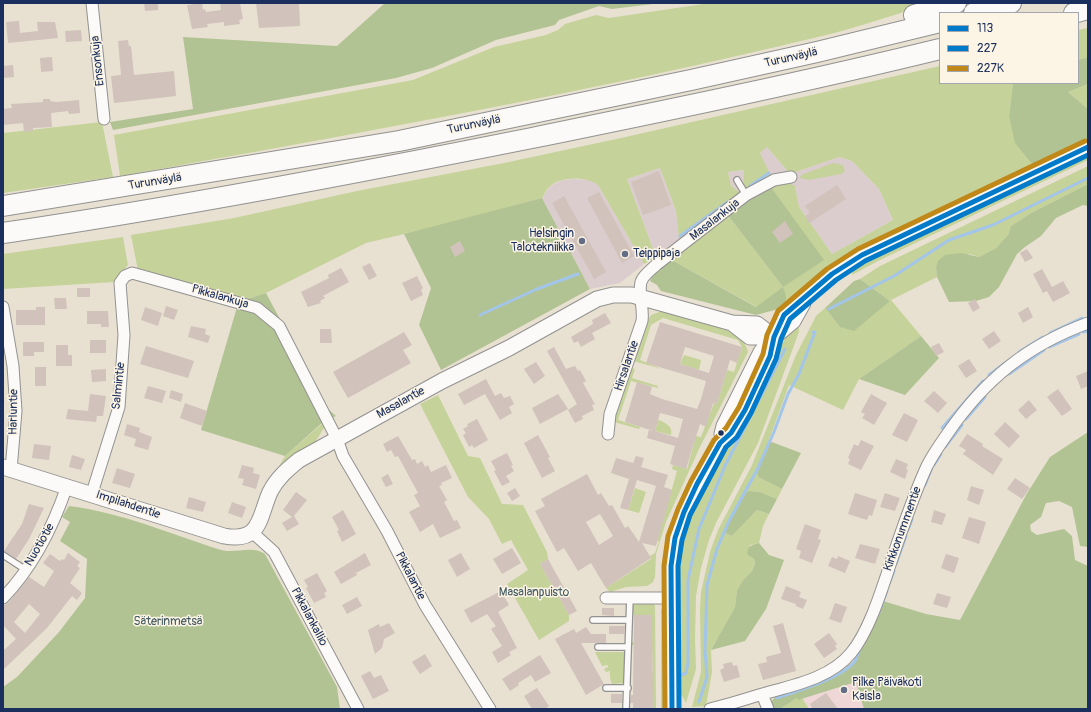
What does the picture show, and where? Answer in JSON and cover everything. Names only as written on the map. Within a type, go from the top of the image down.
[{"type":"highway","points":[[817,52],[894,21],[956,3]]},
{"type":"highway","points":[[978,12],[1012,3]]},
{"type":"highway","points":[[1078,12],[1088,9]]},
{"type":"highway","name":"Turunväylä","points":[[3,206],[399,141],[817,52],[939,22]]},
{"type":"highway","name":"Turunväylä","points":[[3,233],[119,216],[396,165],[823,78],[939,49]]},
{"type":"street","name":"Ensonkuja","points":[[92,3],[104,119]]},
{"type":"street","points":[[672,709],[670,566],[675,538],[697,484],[720,443],[731,433],[745,410],[770,356],[774,337],[784,314],[832,274],[862,254],[1088,147]]},
{"type":"street","name":"Masalankuja","points":[[642,298],[641,282],[646,275],[746,196],[774,180],[791,177]]},
{"type":"street","name":"Pikkalankuja","points":[[125,276],[132,273],[257,308],[279,326],[337,438]]},
{"type":"street","name":"Salmintie","points":[[92,494],[119,408],[124,335],[120,283],[125,276]]},
{"type":"street","name":"Masalantie","points":[[252,532],[260,521],[270,492],[283,474],[299,460],[442,380],[509,348],[597,299],[624,294],[732,323],[750,337],[774,337]]},
{"type":"street","name":"Hirsalantie","points":[[608,434],[610,414],[642,321],[644,311],[642,298]]},
{"type":"street","name":"Harluntie","points":[[3,307],[9,334],[15,398],[7,469]]},
{"type":"street","name":"Kirkkonummentie","points":[[710,709],[814,678],[837,665],[851,653],[866,627],[881,591],[916,490],[928,464],[958,418],[986,386],[1019,357],[1044,342],[1088,323]]},
{"type":"street","name":"Pikkalantie","points":[[337,438],[343,456],[387,531],[425,606],[490,709]]},
{"type":"street","name":"Impilahdentie","points":[[7,469],[67,486],[224,536],[232,537],[252,532]]},
{"type":"street","name":"Nuotiotie","points":[[3,598],[26,570],[44,540],[67,486]]},
{"type":"street","name":"Pikkalankallio","points":[[252,532],[274,552],[358,709]]},
{"type":"street","points":[[606,598],[670,598]]},
{"type":"street","points":[[762,694],[768,709]]},
{"type":"lane","points":[[737,180],[746,196]]},
{"type":"lane","points":[[3,555],[26,570]]},
{"type":"lane","points":[[626,709],[626,694],[628,688],[628,620],[630,597]]},
{"type":"lane","points":[[593,620],[628,620]]},
{"type":"lane","points":[[598,647],[628,647]]},
{"type":"lane","points":[[606,688],[628,688]]},
{"type":"shaded area","points":[[767,147],[790,174],[839,157],[852,161],[879,189],[893,220],[832,254],[799,207],[795,186],[770,186],[747,201],[742,194],[731,186],[728,172],[744,170],[744,186],[747,191],[764,179],[760,153]]},
{"type":"shaded area","points":[[660,168],[676,211],[679,239],[656,257],[627,179]]},
{"type":"shaded area","points":[[562,180],[591,180],[598,185],[644,264],[620,283],[590,289],[542,198],[550,186]]},
{"type":"shaded area","name":"Pilke Päiväkoti Kaisla","points":[[857,682],[864,709],[809,709],[802,698]]},
{"type":"green space","points":[[385,3],[661,3],[612,9],[599,6],[559,20],[555,25],[496,40],[432,68],[396,78],[113,130],[110,122],[193,109],[183,37],[337,46]]},
{"type":"green space","points":[[710,3],[934,3],[833,33],[557,95],[120,176],[114,135],[413,80],[494,47],[546,35],[558,30],[565,24],[596,15],[609,18]]},
{"type":"green space","points":[[1088,28],[1088,57],[1079,60],[1079,30]]},
{"type":"green space","points":[[1088,57],[1088,84],[1068,92],[1088,109],[1088,141],[1033,165],[1015,143],[1009,116],[1013,84],[1079,84],[1079,60]]},
{"type":"green space","points":[[939,66],[939,84],[1013,84],[1009,116],[1033,165],[858,250],[820,276],[786,307],[757,307],[670,259],[727,214],[783,287],[770,186],[787,182],[795,186],[799,207],[832,254],[893,220],[879,189],[852,161],[839,157],[790,174],[767,147],[760,153],[771,176],[747,191],[744,186],[744,170],[728,172],[731,186],[742,194],[679,239],[676,211],[660,168],[627,179],[656,257],[644,264],[598,185],[587,180],[573,178],[554,183],[548,188],[542,198],[430,228],[366,243],[266,293],[247,299],[138,271],[131,235],[234,218],[357,191],[504,163]]},
{"type":"green space","points":[[1088,84],[1088,109],[1068,92]]},
{"type":"green space","points":[[102,122],[113,177],[3,193],[3,133]]},
{"type":"green space","points":[[1088,154],[1088,160],[852,275],[853,269],[861,263]]},
{"type":"green space","points":[[833,163],[843,165],[845,171],[841,174],[809,180],[800,178],[801,175]]},
{"type":"green space","points":[[1088,166],[1088,184],[1031,213],[1011,226],[1008,235],[996,248],[979,257],[970,254],[936,268],[937,277],[891,300],[921,336],[859,379],[843,410],[789,385],[757,473],[758,477],[782,489],[777,499],[760,492],[750,491],[723,532],[732,536],[757,510],[769,514],[763,526],[759,543],[750,545],[755,564],[752,571],[743,580],[737,590],[735,607],[711,650],[712,672],[706,706],[692,707],[701,672],[701,592],[710,552],[718,530],[752,465],[796,355],[816,316],[825,308],[840,327],[890,301],[860,279],[880,266]]},
{"type":"green space","points":[[1088,184],[1088,206],[1083,205],[1056,218],[1041,236],[1017,254],[999,287],[989,297],[976,301],[949,302],[937,277],[936,268],[938,261],[945,255],[961,253],[979,257],[996,248],[1008,235],[1011,226],[1031,213]]},
{"type":"green space","points":[[770,186],[824,260],[783,287],[727,214]]},
{"type":"green space","points":[[542,198],[590,289],[441,370],[419,325],[431,288],[404,234]]},
{"type":"green space","points":[[123,237],[128,265],[114,282],[3,289],[3,254]]},
{"type":"green space","points":[[670,259],[756,307],[783,287],[786,296],[786,307],[756,315],[661,291],[657,285],[650,281],[653,275]]},
{"type":"green space","points":[[860,279],[890,301],[854,331],[840,327],[825,308],[854,281]]},
{"type":"green space","points":[[266,293],[328,409],[336,416],[323,422],[285,456],[201,430],[240,297],[247,299]]},
{"type":"green space","points":[[662,311],[712,324],[725,329],[736,335],[744,343],[748,352],[699,449],[666,522],[656,554],[655,577],[653,582],[647,586],[626,587],[610,592],[606,588],[651,559],[650,556],[655,553],[677,471],[672,469],[673,465],[687,469],[696,436],[701,437],[714,403],[717,404],[727,370],[734,372],[742,347],[738,340],[663,318],[651,325],[640,360],[662,369],[633,361],[648,320],[651,315]]},
{"type":"green space","points":[[796,326],[799,328],[799,332],[758,443],[716,523],[709,540],[701,568],[696,596],[696,669],[686,703],[680,692],[675,581],[682,538],[695,503],[782,344],[790,331]]},
{"type":"green space","points":[[921,336],[939,358],[905,395],[859,379]]},
{"type":"green space","points":[[684,355],[701,360],[699,370],[680,364]]},
{"type":"green space","points":[[631,368],[635,369],[632,378],[658,386],[658,388],[631,381],[618,420],[640,427],[639,429],[614,422],[614,417]]},
{"type":"green space","name":"Masalanpuisto","points":[[438,395],[468,456],[480,458],[502,504],[523,505],[547,552],[548,559],[540,564],[569,615],[569,621],[539,640],[507,584],[528,570],[511,540],[502,544],[489,519],[468,497],[420,404]]},
{"type":"green space","points":[[655,419],[664,423],[671,429],[671,435],[655,431],[657,424],[654,423]]},
{"type":"green space","points":[[324,422],[325,426],[316,441],[317,444],[299,452],[278,468],[285,456]]},
{"type":"green space","points":[[1088,432],[1088,547],[1080,546],[1072,507],[1059,501],[1046,503],[1041,517],[1030,525],[1031,531],[1037,535],[1064,529],[1072,536],[1075,560],[1088,566],[1088,709],[864,709],[856,682],[798,700],[797,698],[780,709],[771,709],[771,702],[775,697],[835,674],[855,660],[883,601],[926,614],[960,620],[1026,495],[1050,457]]},
{"type":"green space","points":[[769,441],[801,453],[782,489],[758,477],[757,473]]},
{"type":"green space","points":[[635,488],[646,492],[639,513],[628,510]]},
{"type":"green space","points":[[750,491],[760,492],[777,499],[769,514],[757,510],[732,536],[723,532],[742,494]]},
{"type":"green space","name":"Säterinmetsä","points":[[69,506],[126,518],[221,550],[255,550],[265,554],[337,687],[340,709],[3,709],[3,687],[17,677],[59,632],[85,598],[87,559],[60,541],[70,522],[62,517]]},
{"type":"green space","points":[[759,543],[769,555],[784,560],[766,609],[745,641],[711,650],[735,607],[737,590],[743,580],[752,571],[755,564],[754,559],[747,554],[748,549],[752,545]]},
{"type":"green space","points":[[632,602],[653,603],[655,606],[656,709],[653,709],[653,705],[633,705],[633,702],[653,675],[633,675],[633,672],[653,672],[652,645],[632,645],[632,642],[652,642],[652,615],[632,615]]},
{"type":"green space","points":[[661,608],[664,615],[665,709],[661,708]]},
{"type":"green space","points":[[595,652],[626,652],[624,683],[612,684],[610,671],[606,672],[604,669],[608,667],[608,665],[602,666]]},
{"type":"green space","points":[[797,698],[802,698],[809,709],[780,709]]},
{"type":"building","points":[[144,3],[158,3],[158,10],[145,11]]},
{"type":"building","points":[[202,3],[203,10],[205,9],[206,12],[221,10],[220,3],[240,3],[243,19],[239,20],[240,24],[224,26],[224,22],[207,24],[208,27],[192,29],[187,5]]},
{"type":"building","points":[[256,3],[299,3],[300,26],[259,28]]},
{"type":"building","points":[[19,21],[20,33],[38,31],[37,22],[55,22],[58,38],[8,43],[6,22]]},
{"type":"building","points":[[81,30],[82,41],[66,42],[65,31]]},
{"type":"building","points":[[128,40],[129,46],[131,46],[134,75],[174,71],[176,96],[114,103],[111,76],[121,75],[118,41]]},
{"type":"building","points":[[52,57],[53,71],[41,72],[40,58]]},
{"type":"building","points":[[13,65],[14,77],[3,78],[3,66]]},
{"type":"building","points":[[43,99],[50,99],[50,101],[56,102],[79,100],[80,113],[69,114],[68,111],[51,113],[52,127],[33,128],[33,131],[24,132],[23,123],[3,125],[3,109],[12,108],[11,104],[43,102]]},
{"type":"building","points":[[659,171],[671,205],[643,215],[631,182]]},
{"type":"building","points":[[837,185],[846,199],[809,223],[805,216],[810,213],[805,206]]},
{"type":"building","points":[[599,192],[634,256],[622,263],[587,198]]},
{"type":"building","points":[[564,196],[606,272],[594,279],[552,203]]},
{"type":"building","points":[[785,221],[793,234],[780,243],[772,232]]},
{"type":"building","points":[[460,241],[465,251],[455,257],[450,247]]},
{"type":"building","points":[[1027,249],[1033,258],[1025,262],[1020,253]]},
{"type":"building","points":[[370,263],[377,276],[369,280],[362,267]]},
{"type":"building","points":[[341,268],[349,282],[323,296],[325,298],[320,301],[321,303],[308,307],[301,292],[329,278],[328,275]]},
{"type":"building","points":[[1042,269],[1052,287],[1063,281],[1070,293],[1053,302],[1047,291],[1043,293],[1033,274]]},
{"type":"building","points":[[417,276],[423,288],[421,290],[423,295],[411,301],[402,283]]},
{"type":"building","points":[[77,288],[90,288],[90,297],[77,297]]},
{"type":"building","points":[[54,298],[66,298],[67,309],[55,309]]},
{"type":"building","points":[[975,299],[980,308],[973,312],[968,303]]},
{"type":"building","points":[[166,306],[178,310],[174,320],[163,316]]},
{"type":"building","points":[[36,307],[45,307],[45,325],[16,325],[16,310],[36,310]]},
{"type":"building","points":[[145,307],[162,313],[158,326],[141,320]]},
{"type":"building","points":[[1028,307],[1033,317],[1023,323],[1018,313]]},
{"type":"building","points":[[87,311],[108,311],[109,327],[101,327],[101,324],[87,324]]},
{"type":"building","points":[[605,313],[611,323],[592,333],[595,339],[581,347],[578,341],[574,343],[571,337],[593,324],[592,320]]},
{"type":"building","points":[[660,322],[742,347],[737,363],[730,360],[717,404],[713,403],[706,427],[700,424],[686,469],[670,464],[675,446],[647,438],[649,430],[625,422],[637,382],[652,387],[650,394],[697,409],[706,381],[646,363]],"holes":[[[685,347],[714,356],[709,373],[680,364]],[[660,413],[683,419],[678,438],[655,431]]]},
{"type":"building","points":[[191,326],[206,329],[205,334],[210,336],[208,343],[188,337]]},
{"type":"building","points":[[320,329],[331,329],[332,343],[320,343]]},
{"type":"building","points":[[994,331],[1001,341],[989,349],[982,339]]},
{"type":"building","points":[[404,332],[412,345],[403,350],[411,363],[348,398],[333,372]]},
{"type":"building","points":[[90,340],[106,340],[106,353],[90,353]]},
{"type":"building","points":[[23,342],[44,342],[44,352],[34,352],[34,356],[23,356]]},
{"type":"building","points":[[939,343],[944,352],[936,356],[931,347]]},
{"type":"building","points":[[56,345],[68,345],[68,355],[72,355],[72,366],[56,366]]},
{"type":"building","points":[[146,346],[194,361],[188,378],[140,364]]},
{"type":"building","points":[[554,347],[566,369],[575,366],[578,371],[580,370],[586,381],[583,383],[595,404],[592,405],[594,410],[582,416],[583,419],[575,423],[568,410],[577,404],[547,351]]},
{"type":"building","points":[[969,359],[977,371],[966,378],[958,366]]},
{"type":"building","points":[[536,362],[545,376],[534,384],[524,369]]},
{"type":"building","points":[[35,367],[46,367],[46,386],[35,386]]},
{"type":"building","points":[[106,369],[106,381],[92,382],[91,370]]},
{"type":"building","points":[[1088,371],[1088,386],[1081,389],[1076,376]]},
{"type":"building","points":[[486,379],[495,396],[501,393],[504,398],[510,396],[514,404],[509,407],[512,413],[500,420],[485,394],[464,405],[458,394]]},
{"type":"building","points":[[148,386],[166,391],[162,403],[144,398]]},
{"type":"building","points":[[1058,389],[1072,409],[1062,416],[1047,397]]},
{"type":"building","points":[[171,390],[183,394],[181,402],[169,398]]},
{"type":"building","points":[[934,391],[947,403],[938,413],[924,401]]},
{"type":"building","points":[[90,394],[106,396],[103,416],[97,416],[96,422],[66,419],[68,409],[88,411]]},
{"type":"building","points":[[558,394],[568,409],[540,424],[532,408]]},
{"type":"building","points":[[871,394],[887,403],[874,425],[862,418],[865,414],[861,412]]},
{"type":"building","points":[[1029,400],[1037,410],[1026,419],[1018,410]]},
{"type":"building","points":[[185,403],[207,411],[202,426],[180,418]]},
{"type":"building","points":[[904,413],[918,420],[907,442],[892,435]]},
{"type":"building","points":[[477,419],[488,440],[474,448],[472,445],[469,447],[463,435],[466,433],[463,429],[468,426],[467,424]]},
{"type":"building","points":[[1005,422],[1020,436],[1009,448],[994,434]]},
{"type":"building","points":[[127,424],[140,428],[139,432],[152,437],[148,450],[134,446],[136,439],[124,435]]},
{"type":"building","points":[[967,434],[983,444],[982,446],[1003,459],[993,475],[963,454],[966,450],[959,446]]},
{"type":"building","points":[[538,435],[550,457],[548,458],[555,471],[542,478],[524,443]]},
{"type":"building","points":[[398,436],[412,460],[415,459],[417,464],[422,461],[425,467],[428,465],[431,472],[446,465],[452,478],[441,483],[442,485],[439,486],[447,500],[444,502],[454,521],[457,520],[461,528],[440,538],[433,524],[420,532],[409,512],[420,506],[414,495],[418,493],[398,456],[395,457],[391,450],[387,452],[383,444]]},
{"type":"building","points":[[861,440],[874,446],[861,470],[848,464],[850,459],[848,458],[854,444],[858,446]]},
{"type":"building","points":[[34,444],[51,446],[49,460],[32,458]]},
{"type":"building","points":[[507,453],[513,465],[511,466],[514,471],[506,476],[510,482],[502,486],[494,471],[496,470],[491,461]]},
{"type":"building","points":[[72,455],[85,459],[81,470],[69,467]]},
{"type":"building","points":[[636,456],[644,458],[641,467],[668,475],[664,487],[672,490],[656,546],[642,543],[651,558],[606,588],[591,563],[578,571],[564,548],[557,552],[535,511],[545,506],[541,499],[587,474],[598,495],[601,493],[609,506],[612,505],[625,528],[628,526],[639,542],[656,486],[637,480],[628,510],[620,508],[629,479],[611,473],[616,458],[633,463]],"holes":[[[600,514],[613,536],[599,545],[586,522]]]},
{"type":"building","points":[[896,459],[908,464],[905,479],[890,472]]},
{"type":"building","points":[[242,465],[254,468],[253,473],[260,475],[256,489],[242,485],[244,479],[238,478]]},
{"type":"building","points":[[117,468],[135,474],[130,488],[112,483]]},
{"type":"building","points":[[388,474],[393,484],[386,487],[381,478]]},
{"type":"building","points":[[1015,478],[1030,488],[1022,499],[1007,489]]},
{"type":"building","points":[[971,486],[984,490],[979,505],[967,500]]},
{"type":"building","points":[[515,488],[520,496],[512,501],[507,493]]},
{"type":"building","points":[[296,492],[307,500],[294,516],[299,524],[287,531],[282,523],[292,517],[283,510]]},
{"type":"building","points":[[855,493],[877,500],[872,516],[869,515],[867,520],[848,514]]},
{"type":"building","points":[[885,493],[900,498],[895,511],[880,507]]},
{"type":"building","points":[[189,497],[206,502],[203,512],[186,508]]},
{"type":"building","points":[[232,502],[246,507],[242,518],[228,513]]},
{"type":"building","points":[[29,504],[44,508],[29,539],[16,559],[4,551],[22,524]]},
{"type":"building","points":[[343,510],[356,534],[342,542],[337,531],[339,530],[332,517]]},
{"type":"building","points":[[934,510],[946,514],[942,525],[931,522]]},
{"type":"building","points":[[969,517],[986,522],[979,544],[962,538]]},
{"type":"building","points":[[805,524],[821,530],[818,539],[821,540],[812,563],[799,558],[801,551],[796,549]]},
{"type":"building","points":[[860,544],[880,549],[875,564],[855,558]]},
{"type":"building","points":[[512,548],[521,563],[502,574],[493,559]]},
{"type":"building","points":[[68,553],[80,562],[77,566],[80,568],[70,583],[82,593],[77,600],[72,596],[47,628],[3,670],[3,651],[16,639],[3,625],[3,606],[8,603],[29,577],[44,587],[54,571],[43,563],[50,554],[60,561],[62,559],[64,560]],"holes":[[[29,604],[40,614],[25,633],[14,622]]]},
{"type":"building","points":[[365,553],[371,565],[356,573],[357,575],[341,584],[334,572]]},
{"type":"building","points":[[461,553],[470,569],[457,577],[448,560]]},
{"type":"building","points":[[946,554],[959,558],[954,573],[941,568]]},
{"type":"building","points":[[838,556],[850,561],[845,573],[828,566],[832,557],[837,559]]},
{"type":"building","points":[[548,559],[577,611],[569,615],[540,564]]},
{"type":"building","points":[[317,573],[327,591],[324,593],[326,597],[314,603],[306,588],[308,587],[304,580]]},
{"type":"building","points":[[786,586],[801,592],[799,597],[807,600],[803,609],[796,606],[796,604],[781,599]]},
{"type":"building","points":[[501,591],[509,605],[498,612],[517,648],[509,652],[511,655],[498,663],[492,652],[502,646],[491,629],[496,626],[487,614],[471,623],[464,610]]},
{"type":"building","points":[[937,593],[951,597],[947,608],[933,604]]},
{"type":"building","points":[[357,597],[362,606],[347,614],[342,605]]},
{"type":"building","points":[[835,603],[847,607],[841,623],[829,619]]},
{"type":"building","points":[[602,608],[614,608],[614,616],[602,615]]},
{"type":"building","points":[[634,615],[652,615],[653,709],[633,709],[633,703],[630,703],[631,695],[633,695]]},
{"type":"building","points":[[389,623],[395,633],[384,639],[382,648],[375,654],[368,630],[379,624],[380,627]]},
{"type":"building","points":[[783,623],[796,671],[763,680],[758,664],[767,662],[766,657],[781,653],[773,626]]},
{"type":"building","points":[[609,626],[625,626],[624,634],[609,634]]},
{"type":"building","points":[[586,627],[591,634],[606,634],[606,643],[581,643],[604,684],[586,695],[555,639],[574,629],[576,633]]},
{"type":"building","points":[[829,633],[837,644],[835,646],[837,649],[824,658],[814,644]]},
{"type":"building","points":[[425,654],[432,666],[420,674],[412,662]]},
{"type":"building","points":[[540,655],[551,673],[535,682],[531,675],[518,683],[519,685],[510,691],[502,679]]},
{"type":"building","points":[[732,662],[733,666],[737,665],[740,677],[724,682],[720,670],[724,668],[723,664]]},
{"type":"building","points":[[370,671],[374,678],[381,675],[389,691],[373,699],[361,676]]},
{"type":"building","points":[[537,688],[549,706],[545,709],[532,709],[524,696]]},
{"type":"building","points":[[826,693],[838,709],[813,709],[810,704]]},
{"type":"building","points":[[611,694],[622,694],[622,703],[611,703]]},
{"type":"waterway","points":[[750,186],[769,173]]},
{"type":"waterway","points":[[829,309],[894,276],[949,240],[993,225],[1088,178]]},
{"type":"waterway","points":[[680,236],[729,201]]},
{"type":"waterway","points":[[480,315],[537,289],[578,274]]},
{"type":"waterway","points":[[1050,333],[1082,318]]},
{"type":"waterway","points":[[1083,332],[1088,331]]},
{"type":"waterway","points":[[699,702],[707,677],[705,650],[707,585],[717,549],[729,521],[757,470],[774,432],[788,394],[799,374],[815,332],[813,332]]},
{"type":"waterway","points":[[1049,347],[1079,334]]},
{"type":"waterway","points":[[1019,352],[1043,337]]},
{"type":"waterway","points":[[681,675],[686,673],[688,663],[688,580],[699,529],[725,466],[785,349]]},
{"type":"waterway","points":[[1009,374],[1044,350]]},
{"type":"waterway","points":[[989,375],[1016,355]]},
{"type":"waterway","points":[[942,428],[983,381]]},
{"type":"waterway","points":[[966,419],[985,397]]},
{"type":"waterway","points":[[945,447],[962,425]]},
{"type":"waterway","points":[[934,465],[941,454]]},
{"type":"waterway","points":[[925,485],[931,470]]},
{"type":"waterway","points":[[908,530],[912,519]]},
{"type":"waterway","points":[[896,564],[906,536]]},
{"type":"waterway","points":[[889,584],[894,571]]},
{"type":"waterway","points":[[879,612],[887,591]]},
{"type":"waterway","points":[[777,698],[807,688],[841,673],[855,661],[860,649]]},
{"type":"transit line","name":"227K","points":[[665,709],[664,566],[668,536],[691,481],[714,440],[726,428],[739,407],[763,354],[767,335],[778,311],[827,269],[858,249],[1085,141]]},
{"type":"transit line","name":"113","points":[[672,709],[671,566],[675,538],[684,512],[697,484],[720,443],[731,433],[745,410],[770,356],[774,337],[784,315],[832,274],[862,255],[1088,147]]},
{"type":"transit line","name":"227","points":[[679,709],[678,566],[682,540],[690,515],[726,447],[737,437],[751,413],[776,359],[781,339],[790,319],[836,280],[865,261],[1088,155]]},
{"type":"place","name":"Helsingin Talotekniikka","points":[[582,241]]},
{"type":"place","name":"Teippipaja","points":[[625,254]]},
{"type":"place","name":"Pilke Päiväkoti Kaisla","points":[[844,690]]}]
